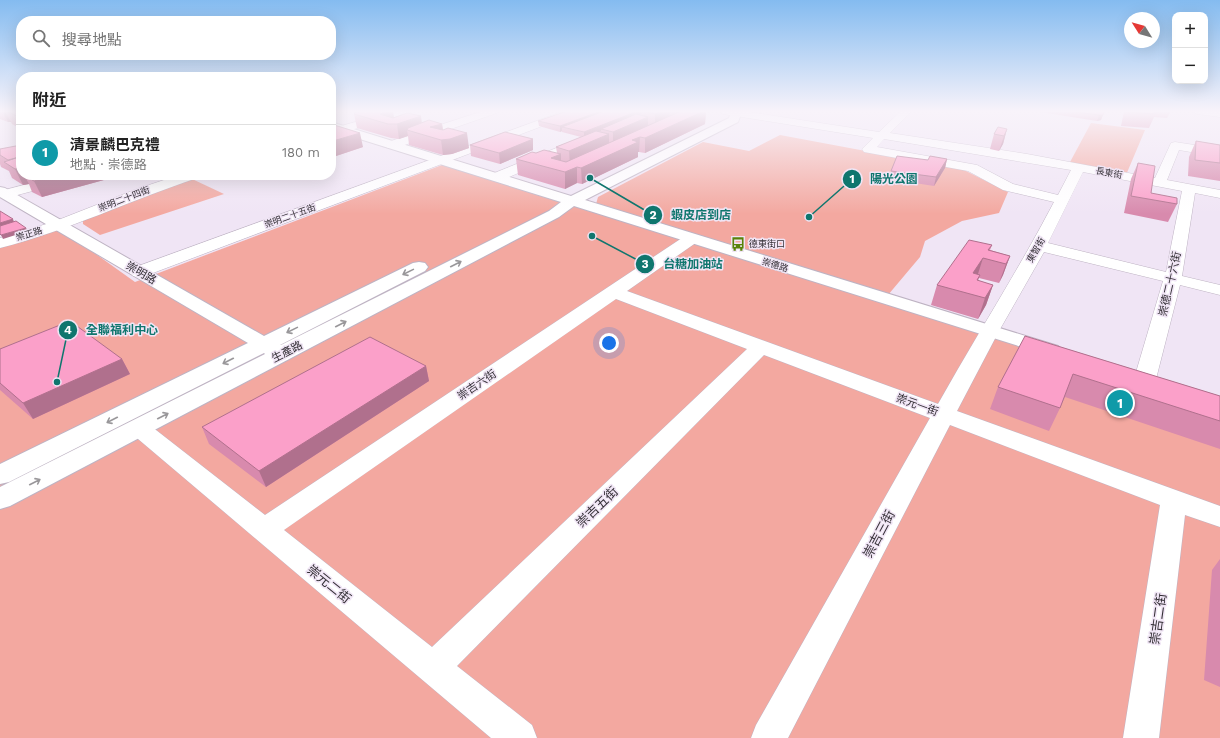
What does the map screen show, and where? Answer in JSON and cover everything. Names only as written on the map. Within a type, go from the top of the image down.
[{"type":"street","name":"崇德路","points":[[393,145],[1070,356]]},
{"type":"street","name":"崇明二十五街","points":[[139,272],[480,145]]},
{"type":"street","points":[[497,177],[572,145]]},
{"type":"street","name":"生產路","points":[[0,476],[272,350],[554,214],[572,201],[683,145]]},
{"type":"street","points":[[872,145],[868,149],[972,168],[1008,187],[1063,200]]},
{"type":"street","name":"長東街","points":[[940,145],[1160,182],[1220,194]]},
{"type":"street","points":[[1160,182],[1175,146],[1220,153]]},
{"type":"street","name":"東智街","points":[[989,331],[1039,246],[1079,168]]},
{"type":"street","points":[[3,192],[55,180]]},
{"type":"street","name":"崇明二十四街","points":[[58,225],[176,180]]},
{"type":"street","points":[[41,215],[170,182]]},
{"type":"street","name":"崇德二十六街","points":[[1145,379],[1173,278],[1190,188]]},
{"type":"street","name":"崇明路","points":[[3,192],[272,350]]},
{"type":"street","name":"崇正路","points":[[0,243],[58,225]]},
{"type":"street","name":"崇吉六街","points":[[263,530],[691,239]]},
{"type":"street","points":[[1039,246],[1220,290]]},
{"type":"street","name":"崇元一街","points":[[614,292],[1220,517]]},
{"type":"street","name":"崇吉三街","points":[[769,738],[989,331]]},
{"type":"street","name":"崇吉五街","points":[[433,668],[761,346]]},
{"type":"street","name":"生產路","points":[[0,499],[139,428],[272,350]]},
{"type":"street","name":"崇元二街","points":[[139,428],[519,738]]},
{"type":"street","name":"崇吉二街","points":[[1141,738],[1174,500]]},
{"type":"shaded area","points":[[696,145],[721,145],[749,151],[760,145],[836,145],[962,169],[1008,192],[999,213],[962,221],[925,241],[920,257],[888,295],[596,204],[598,197]]},
{"type":"shaded area","points":[[1079,145],[1138,145],[1126,175],[1069,164]]},
{"type":"shaded area","points":[[442,165],[1220,405],[1220,738],[0,738],[0,247],[54,229],[86,247],[135,282]]},
{"type":"shaded area","points":[[185,180],[194,180],[224,194],[100,235],[83,224],[83,220]]},
{"type":"building","points":[[472,145],[517,145],[499,153]]},
{"type":"building","points":[[560,145],[582,145],[569,151],[556,147]]},
{"type":"building","points":[[603,145],[630,145],[581,168],[577,167],[565,172],[516,159],[532,152],[536,153],[544,150],[561,154],[551,158],[566,162]]},
{"type":"building","points":[[1196,145],[1220,145],[1220,163],[1195,160]]},
{"type":"building","points":[[16,146],[16,158],[8,160],[0,155],[0,149]]},
{"type":"building","points":[[897,156],[928,160],[930,156],[947,159],[936,177],[891,171]]},
{"type":"building","points":[[16,158],[16,169],[15,169],[4,162]]},
{"type":"building","points":[[1138,163],[1155,166],[1151,193],[1177,198],[1177,204],[1131,196]]},
{"type":"building","points":[[0,211],[13,219],[0,223]]},
{"type":"building","points":[[16,221],[26,228],[0,234],[0,226]]},
{"type":"building","points":[[969,240],[992,245],[988,250],[1010,256],[1006,264],[983,258],[973,273],[980,275],[977,280],[993,285],[985,298],[937,285]]},
{"type":"building","points":[[70,321],[122,359],[23,403],[0,383],[0,349]]},
{"type":"building","points":[[1025,336],[1220,396],[1220,421],[1073,374],[1060,408],[998,387]]},
{"type":"building","points":[[370,337],[426,366],[259,471],[202,427]]},
{"type":"place","name":"蝦皮店到店","points":[[590,178]]},
{"type":"place","name":"陽光公園","points":[[809,217]]},
{"type":"place","name":"台糖加油站","points":[[592,236]]},
{"type":"place","name":"德東街口","points":[[738,244]]},
{"type":"place","name":"全聯福利中心","points":[[57,382]]},
{"type":"place","name":"清景麟巴克禮","points":[[1120,403]]}]
